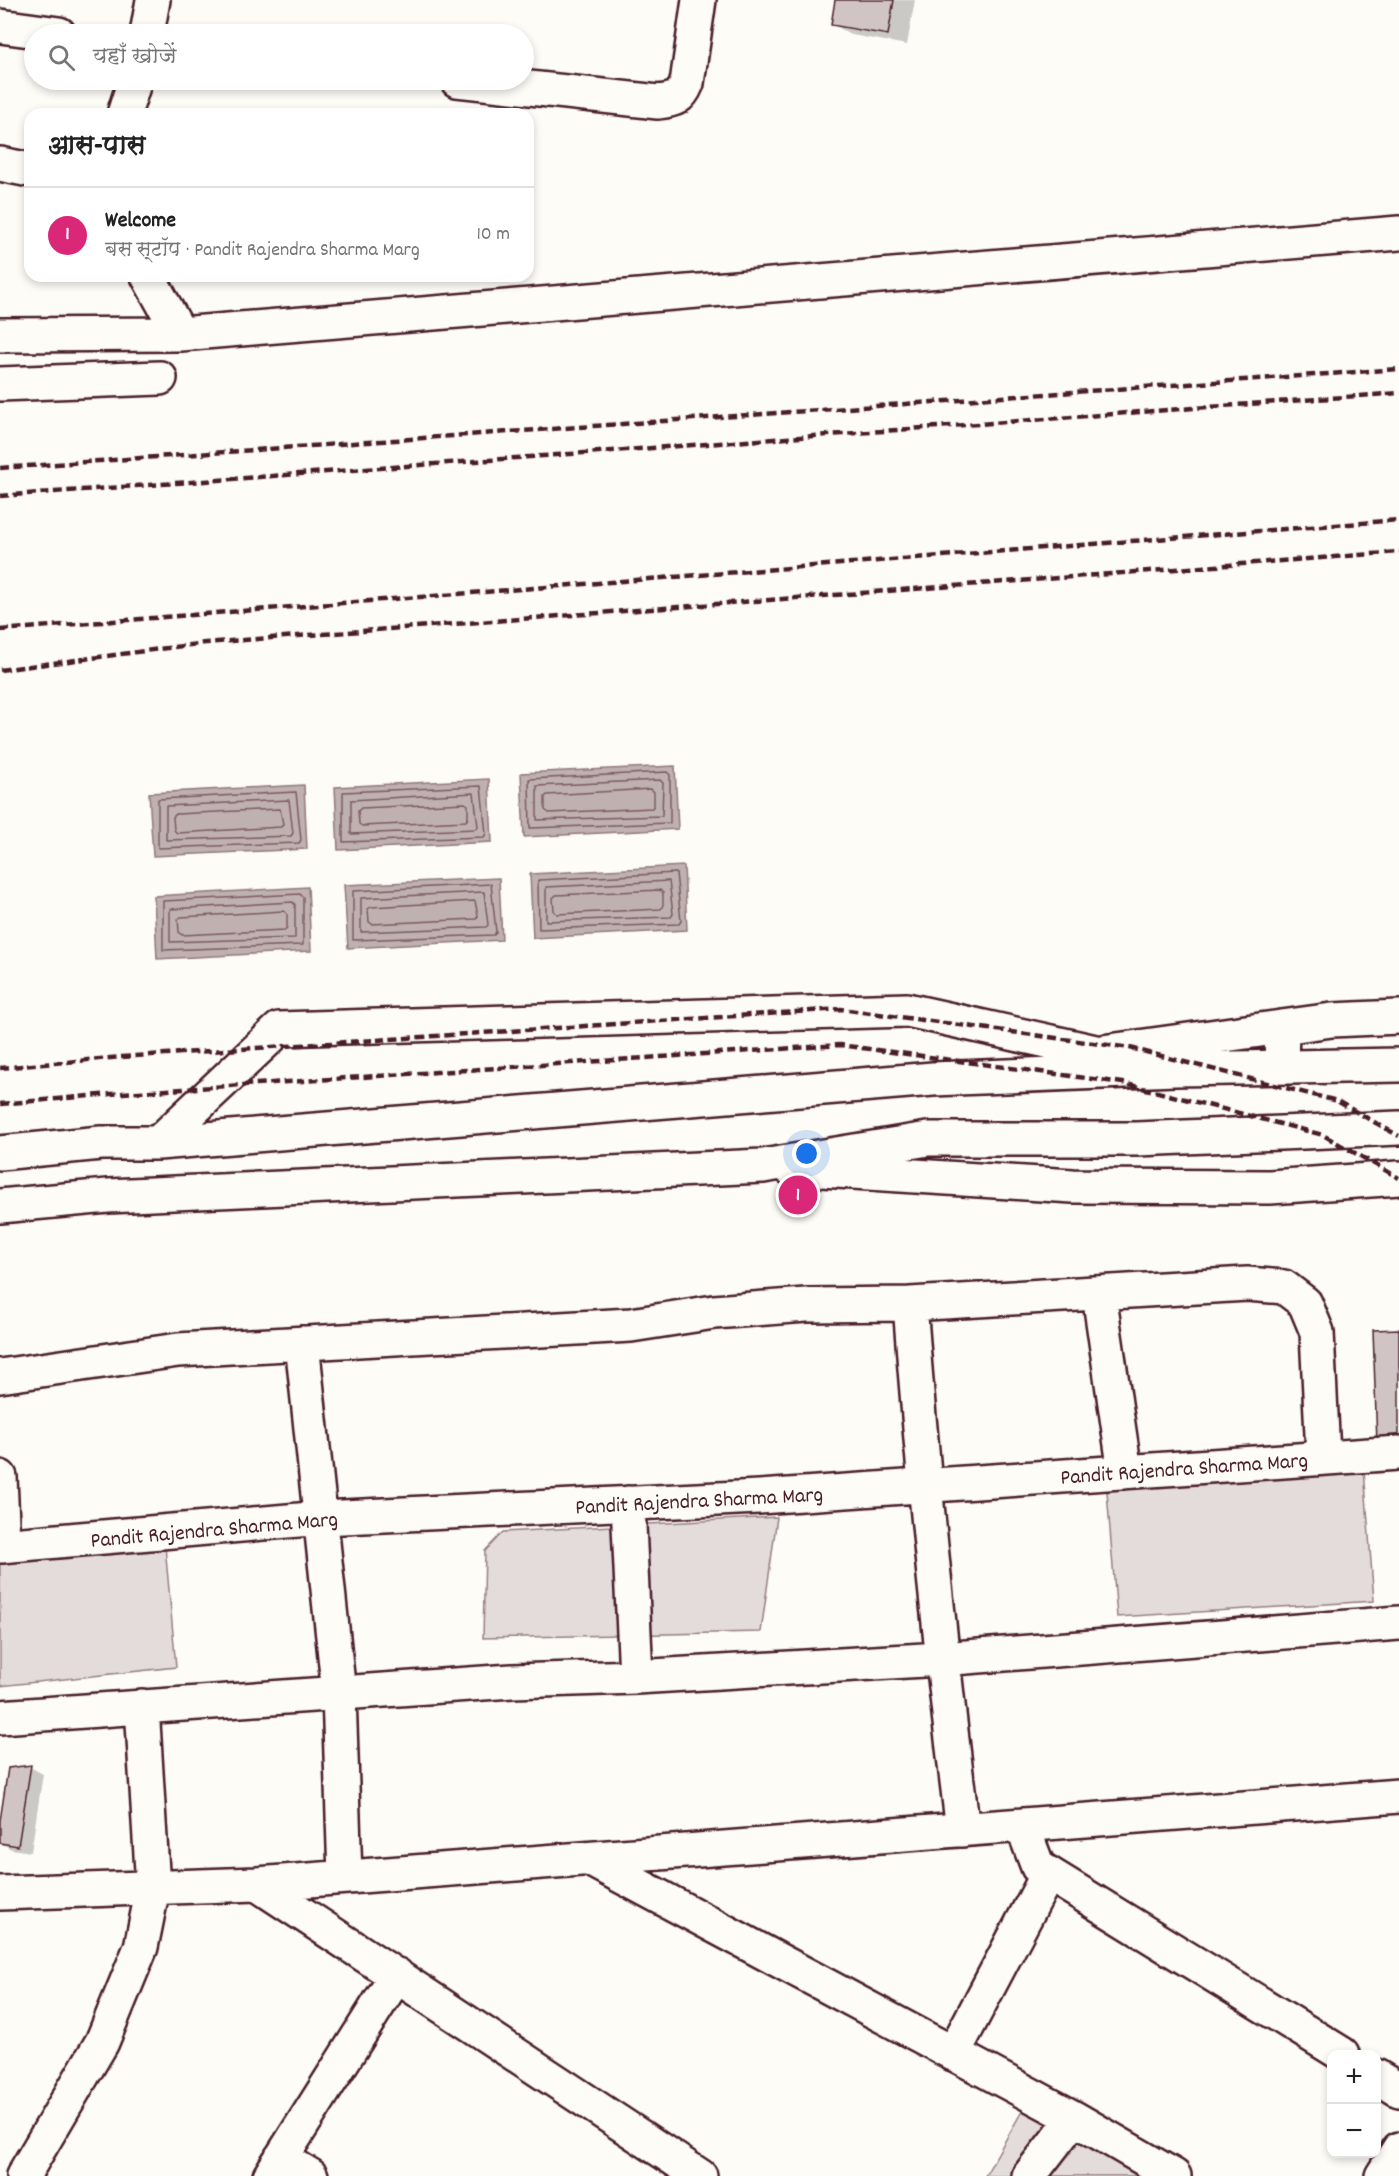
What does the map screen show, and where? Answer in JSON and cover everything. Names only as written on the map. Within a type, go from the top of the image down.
[{"type":"main road","points":[[149,24],[153,0]]},
{"type":"main road","points":[[534,88],[658,102],[673,100],[682,95],[687,83],[699,0]]},
{"type":"main road","points":[[0,26],[24,29]]},
{"type":"main road","points":[[126,108],[132,90]]},
{"type":"main road","points":[[0,164],[24,169]]},
{"type":"main road","points":[[0,335],[180,334],[1399,233]]},
{"type":"main road","points":[[154,286],[180,334]]},
{"type":"main road","points":[[0,384],[160,378]]},
{"type":"main road","points":[[158,1143],[279,1029],[907,1010],[1175,1069]]},
{"type":"main road","points":[[933,1079],[1098,1052],[1332,1020],[1399,1017]]},
{"type":"main road","points":[[1281,1067],[1282,1027]]},
{"type":"main road","points":[[0,1153],[101,1143],[158,1143],[933,1079],[1175,1069],[1390,1065]]},
{"type":"main road","points":[[763,1166],[928,1139],[1137,1139],[1399,1128]]},
{"type":"main road","points":[[0,1206],[108,1196],[763,1166],[1073,1186],[1270,1186],[1399,1178]]},
{"type":"main road","points":[[0,1376],[178,1350],[631,1325],[714,1312],[806,1305],[910,1304],[1247,1284],[1284,1287],[1305,1303],[1317,1332],[1323,1456]]},
{"type":"main road","points":[[1100,1294],[1125,1472]]},
{"type":"main road","points":[[910,1304],[941,1659],[963,1830]]},
{"type":"main road","points":[[302,1343],[339,1694],[345,1877]]},
{"type":"main road","name":"Pandit Rajendra Sharma Marg","points":[[1,1546],[322,1518],[759,1497],[1323,1456],[1399,1453]]},
{"type":"main road","points":[[0,1477],[1,1546]]},
{"type":"main road","points":[[628,1503],[636,1677]]},
{"type":"main road","points":[[0,1717],[512,1681],[636,1677],[941,1659],[1399,1623]]},
{"type":"main road","points":[[23,2176],[111,2022],[141,1947],[153,1888],[142,1706]]},
{"type":"main road","points":[[0,1893],[257,1884],[1399,1796]]},
{"type":"main road","points":[[1022,1825],[1038,1867],[1334,2050]]},
{"type":"main road","points":[[591,1860],[1074,2118],[1174,2176]]},
{"type":"main road","points":[[953,2054],[1048,1874]]},
{"type":"main road","points":[[257,1884],[700,2176]]},
{"type":"main road","points":[[311,2176],[276,2167],[397,1975]]},
{"type":"main road","points":[[1381,2079],[1399,2090]]},
{"type":"main road","points":[[1029,2176],[1074,2118]]},
{"type":"main road","points":[[1382,2176],[1399,2149]]},
{"type":"shaded area","points":[[1364,1470],[1374,1601],[1117,1617],[1107,1492],[1121,1487]]},
{"type":"shaded area","points":[[777,1517],[761,1632],[483,1638],[485,1551],[503,1532]]},
{"type":"shaded area","points":[[165,1546],[176,1667],[0,1686],[0,1559]]},
{"type":"shaded area","points":[[1025,2106],[1138,2176],[985,2176]]},
{"type":"water","points":[[675,766],[678,829],[524,837],[521,773]]},
{"type":"water","points":[[489,779],[492,842],[338,850],[335,787]]},
{"type":"water","points":[[304,785],[307,849],[153,856],[149,793]]},
{"type":"water","points":[[684,866],[687,930],[533,938],[530,874]]},
{"type":"water","points":[[499,878],[502,940],[348,948],[344,885]]},
{"type":"water","points":[[308,887],[311,951],[157,959],[154,896]]},
{"type":"building","points":[[835,0],[894,0],[888,35],[831,25]]},
{"type":"building","points":[[1399,1329],[1399,1443],[1377,1444],[1373,1330]]},
{"type":"building","points":[[31,1765],[18,1846],[0,1843],[0,1821],[8,1768]]},
{"type":"railway","points":[[0,468],[1399,369]]},
{"type":"railway","points":[[0,496],[1399,393]]},
{"type":"railway","points":[[0,630],[1399,520]]},
{"type":"railway","points":[[0,670],[205,643],[1399,552]]},
{"type":"railway","points":[[0,1068],[121,1057],[841,1009],[1130,1048],[1337,1101],[1399,1136]]},
{"type":"railway","points":[[0,1104],[123,1093],[840,1045],[1123,1083],[1323,1135],[1399,1178]]},
{"type":"place","name":"Welcome","points":[[798,1195]]}]
